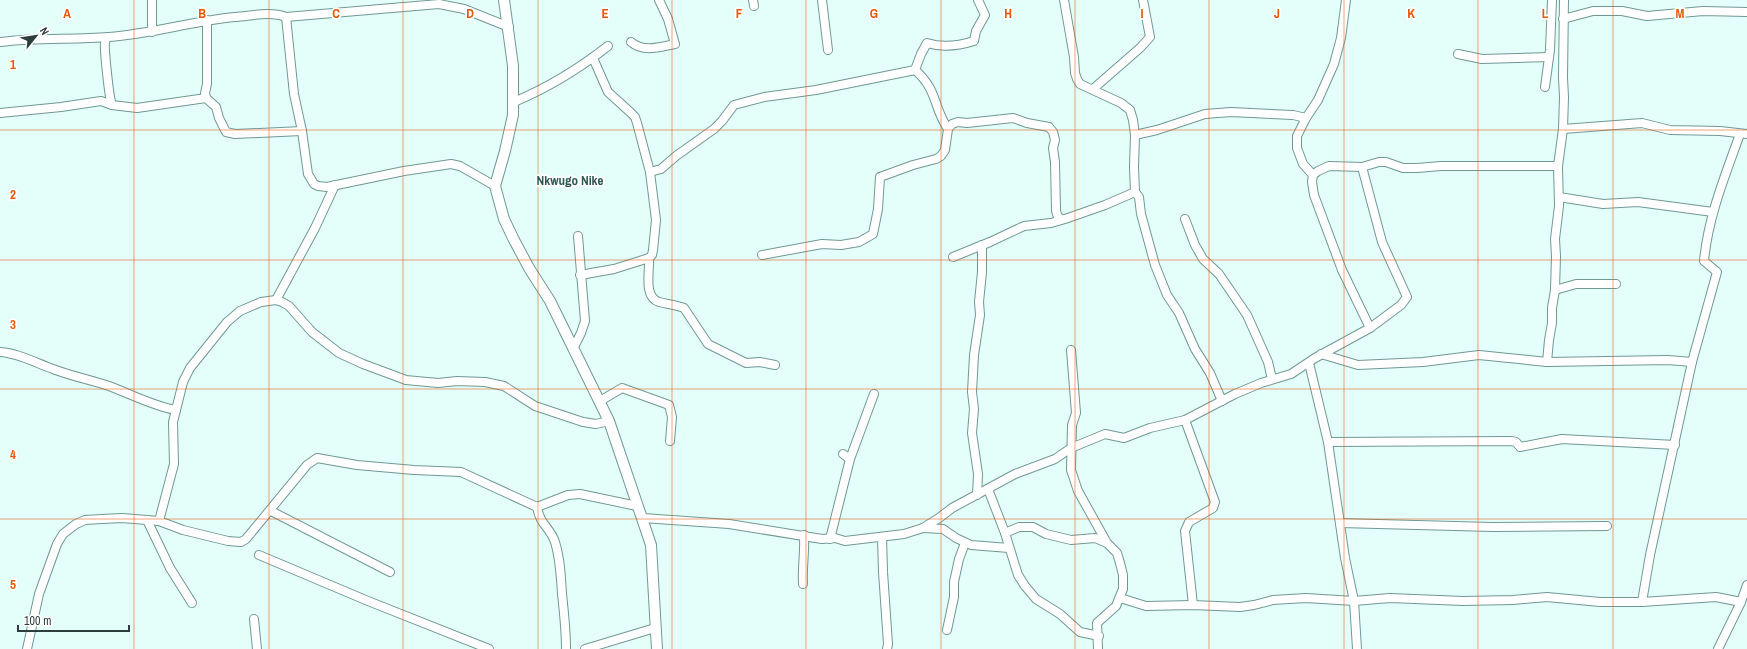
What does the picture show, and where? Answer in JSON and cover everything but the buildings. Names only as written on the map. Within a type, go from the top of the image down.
[{"type":"street","points":[[152,0],[152,32]]},
{"type":"street","points":[[504,0],[513,66],[514,102],[512,125],[495,186],[504,219],[513,238],[529,268],[550,301],[610,421],[637,506],[643,518],[650,545],[657,649]]},
{"type":"street","points":[[631,42],[636,47],[651,49],[675,44],[668,19],[659,0]]},
{"type":"street","points":[[822,0],[824,27],[828,50]]},
{"type":"street","points":[[915,70],[921,54],[927,44],[935,46],[958,46],[974,41],[976,31],[985,16],[978,0]]},
{"type":"street","points":[[1064,0],[1074,57],[1076,79],[1080,84],[1127,106],[1133,120],[1135,135],[1135,192],[1139,197],[1143,223],[1161,282],[1179,313],[1195,350],[1210,373],[1222,401]]},
{"type":"street","points":[[1093,89],[1140,48],[1150,37],[1143,0]]},
{"type":"street","points":[[1313,175],[1303,164],[1297,148],[1297,136],[1306,118],[1318,100],[1334,64],[1341,38],[1346,0]]},
{"type":"street","points":[[1545,87],[1549,57],[1552,0]]},
{"type":"street","points":[[1548,362],[1552,308],[1555,290],[1556,256],[1554,239],[1559,210],[1558,166],[1563,129],[1564,0]]},
{"type":"street","points":[[0,42],[25,39],[109,37],[152,32],[207,20],[266,14],[278,14],[286,17],[439,4],[464,9],[509,28]]},
{"type":"street","points":[[1563,18],[1593,12],[1622,11],[1647,16],[1704,11],[1747,12]]},
{"type":"street","points":[[286,17],[294,94],[302,131],[308,174],[312,181],[318,186],[335,185],[404,171],[450,164],[460,166],[495,186]]},
{"type":"street","points":[[207,20],[207,84],[205,93],[206,98],[216,107],[224,128],[229,133],[302,131]]},
{"type":"street","points":[[109,37],[105,46],[109,76],[109,98],[112,104]]},
{"type":"street","points":[[514,102],[532,94],[592,58],[608,46]]},
{"type":"street","points":[[1458,54],[1482,59],[1549,57]]},
{"type":"street","points":[[580,275],[614,269],[652,256],[656,220],[650,172],[635,117],[608,92],[592,58]]},
{"type":"street","points":[[915,70],[926,79],[937,103],[940,117],[948,129]]},
{"type":"street","points":[[650,172],[661,169],[692,144],[714,129],[734,105],[764,97],[816,90],[915,70]]},
{"type":"street","points":[[0,113],[101,101],[137,108],[206,98]]},
{"type":"street","points":[[1135,135],[1157,130],[1205,114],[1231,112],[1293,115],[1306,118]]},
{"type":"street","points":[[762,255],[822,244],[841,245],[859,242],[873,234],[878,209],[880,177],[913,164],[936,159],[941,156],[945,150],[948,129],[952,124],[958,122],[967,123],[1013,118],[1027,123],[1049,127],[1053,132],[1055,140],[1053,148],[1055,162],[1056,211],[1058,217],[1062,220]]},
{"type":"street","points":[[1563,129],[1642,123],[1670,130],[1720,131],[1743,134],[1713,212],[1706,239],[1704,261],[1717,272],[1692,362],[1650,555],[1642,602]]},
{"type":"street","points":[[1313,175],[1329,166],[1362,167],[1379,162],[1410,168],[1441,166],[1558,166]]},
{"type":"street","points":[[643,518],[729,524],[830,539],[835,538],[844,541],[904,534],[923,528],[952,508],[1022,471],[1055,459],[1071,448],[1105,434],[1124,438],[1150,428],[1185,420],[1222,401],[1272,379],[1291,374],[1321,354],[1370,328],[1402,304],[1408,297],[1382,242],[1362,167]]},
{"type":"street","points":[[1313,175],[1312,182],[1314,195],[1342,270],[1370,328]]},
{"type":"street","points":[[276,300],[315,228],[335,185]]},
{"type":"street","points":[[953,257],[1024,226],[1051,223],[1062,220],[1105,205],[1135,192]]},
{"type":"street","points":[[1559,197],[1603,204],[1638,202],[1713,212]]},
{"type":"street","points":[[1185,219],[1198,250],[1204,259],[1219,274],[1247,316],[1266,356],[1272,379]]},
{"type":"street","points":[[574,347],[585,321],[580,275],[578,236]]},
{"type":"street","points":[[977,495],[978,474],[972,433],[974,409],[972,392],[974,355],[980,315],[979,302],[982,272],[982,245]]},
{"type":"street","points":[[649,258],[650,273],[648,284],[650,295],[658,302],[684,308],[708,344],[746,362],[760,362],[775,365]]},
{"type":"street","points":[[1555,290],[1576,284],[1616,284]]},
{"type":"street","points":[[159,521],[174,464],[173,422],[183,382],[190,368],[227,322],[240,311],[252,305],[276,300],[289,306],[312,332],[339,353],[363,364],[406,380],[438,383],[457,381],[485,382],[504,386],[535,406],[583,422],[596,424],[610,421]]},
{"type":"street","points":[[1071,350],[1076,413],[1072,425],[1071,470],[1078,491],[1106,543],[1116,553],[1124,580],[1120,598],[1112,612],[1097,623],[1096,628],[1099,636],[1098,649]]},
{"type":"street","points":[[0,352],[20,356],[61,372],[99,382],[161,407],[176,410]]},
{"type":"street","points":[[1321,354],[1358,365],[1423,362],[1479,355],[1548,362],[1668,360],[1692,362]]},
{"type":"street","points":[[1309,363],[1328,442],[1345,558],[1354,600],[1357,649]]},
{"type":"street","points":[[600,401],[622,388],[668,405],[672,417],[670,441]]},
{"type":"street","points":[[830,539],[850,460],[874,394]]},
{"type":"street","points":[[1185,420],[1215,502],[1213,508],[1189,522],[1185,531],[1193,605]]},
{"type":"street","points":[[1328,442],[1516,442],[1520,447],[1562,439],[1674,445]]},
{"type":"street","points":[[843,454],[850,460]]},
{"type":"street","points":[[27,649],[39,594],[57,544],[63,534],[71,526],[85,520],[122,518],[159,521],[183,530],[228,541],[241,542],[246,539],[271,511],[307,465],[317,458],[357,465],[461,472],[537,507],[568,496],[580,494],[637,506]]},
{"type":"street","points":[[988,489],[1005,533],[1018,575],[1036,599],[1060,614],[1080,632],[1099,636]]},
{"type":"street","points":[[537,507],[538,516],[554,541],[560,565],[566,627],[566,649]]},
{"type":"street","points":[[271,511],[390,572]]},
{"type":"street","points":[[147,520],[170,568],[192,603]]},
{"type":"street","points":[[1340,523],[1493,527],[1607,526]]},
{"type":"street","points":[[1005,533],[1019,527],[1033,527],[1046,534],[1068,539],[1095,538],[1106,543]]},
{"type":"street","points":[[923,528],[943,529],[956,538],[971,545],[1009,548]]},
{"type":"street","points":[[803,584],[802,567],[805,553],[804,535]]},
{"type":"street","points":[[882,537],[888,644],[887,649]]},
{"type":"street","points":[[947,630],[954,597],[954,582],[959,559],[965,543]]},
{"type":"street","points":[[259,555],[368,601],[489,649]]},
{"type":"street","points":[[1718,649],[1741,602],[1747,585]]},
{"type":"street","points":[[1120,598],[1146,606],[1193,605],[1240,607],[1273,600],[1306,598],[1354,600],[1390,598],[1462,602],[1547,597],[1600,602],[1642,602],[1716,597],[1741,602]]},
{"type":"street","points":[[254,619],[258,649]]},
{"type":"street","points":[[585,649],[655,628]]},
{"type":"district","name":"Nkwugo Nike","points":[[570,180]]}]
